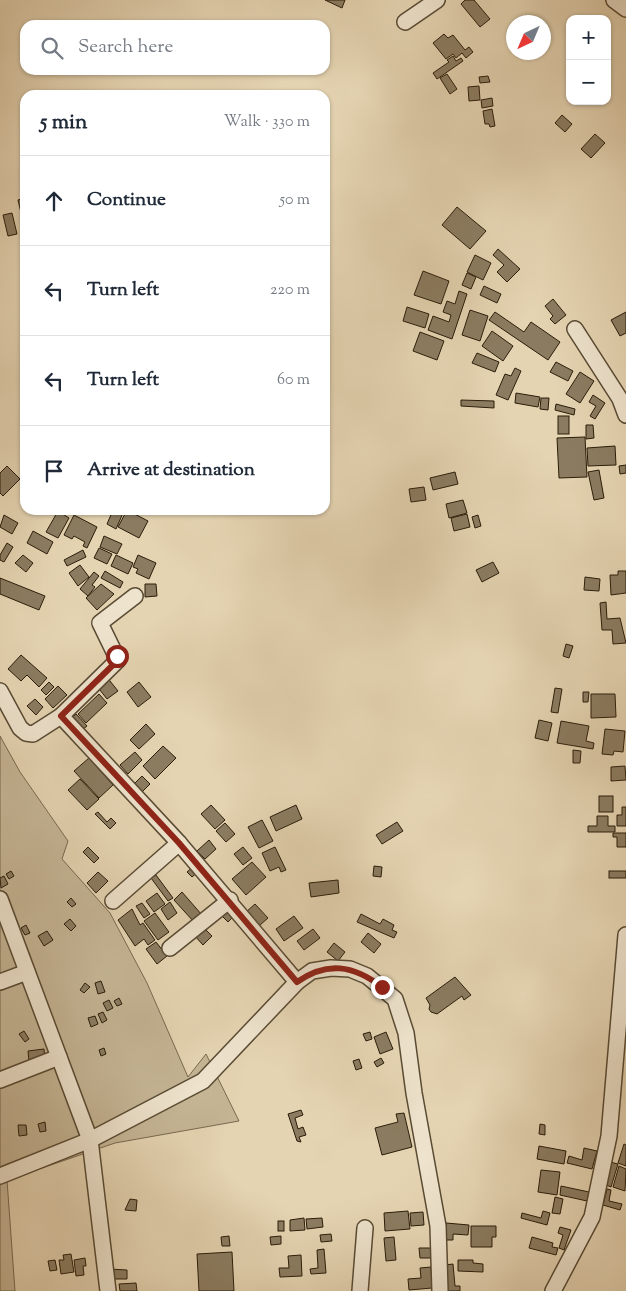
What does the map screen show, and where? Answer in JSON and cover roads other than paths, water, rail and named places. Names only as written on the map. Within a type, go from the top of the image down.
[{"type":"street","points":[[405,22],[437,0]]},
{"type":"street","points":[[614,0],[626,10]]},
{"type":"street","points":[[575,330],[620,398],[626,415]]},
{"type":"street","points":[[0,691],[20,728],[26,733],[33,734],[61,716],[118,660],[100,623],[135,596]]},
{"type":"street","points":[[61,716],[230,900],[297,982]]},
{"type":"street","points":[[113,901],[179,843]]},
{"type":"street","points":[[0,898],[90,1140],[108,1291]]},
{"type":"street","points":[[170,948],[230,900]]},
{"type":"street","points":[[553,1291],[592,1216],[609,1136],[626,935]]},
{"type":"street","points":[[0,1176],[90,1140],[203,1081],[297,982],[312,971],[331,968],[350,969],[367,976],[395,999],[406,1032],[414,1094],[438,1226],[440,1291]]},
{"type":"street","points":[[0,982],[27,972]]},
{"type":"street","points":[[0,1080],[59,1058]]},
{"type":"street","points":[[360,1291],[365,1228]]}]
